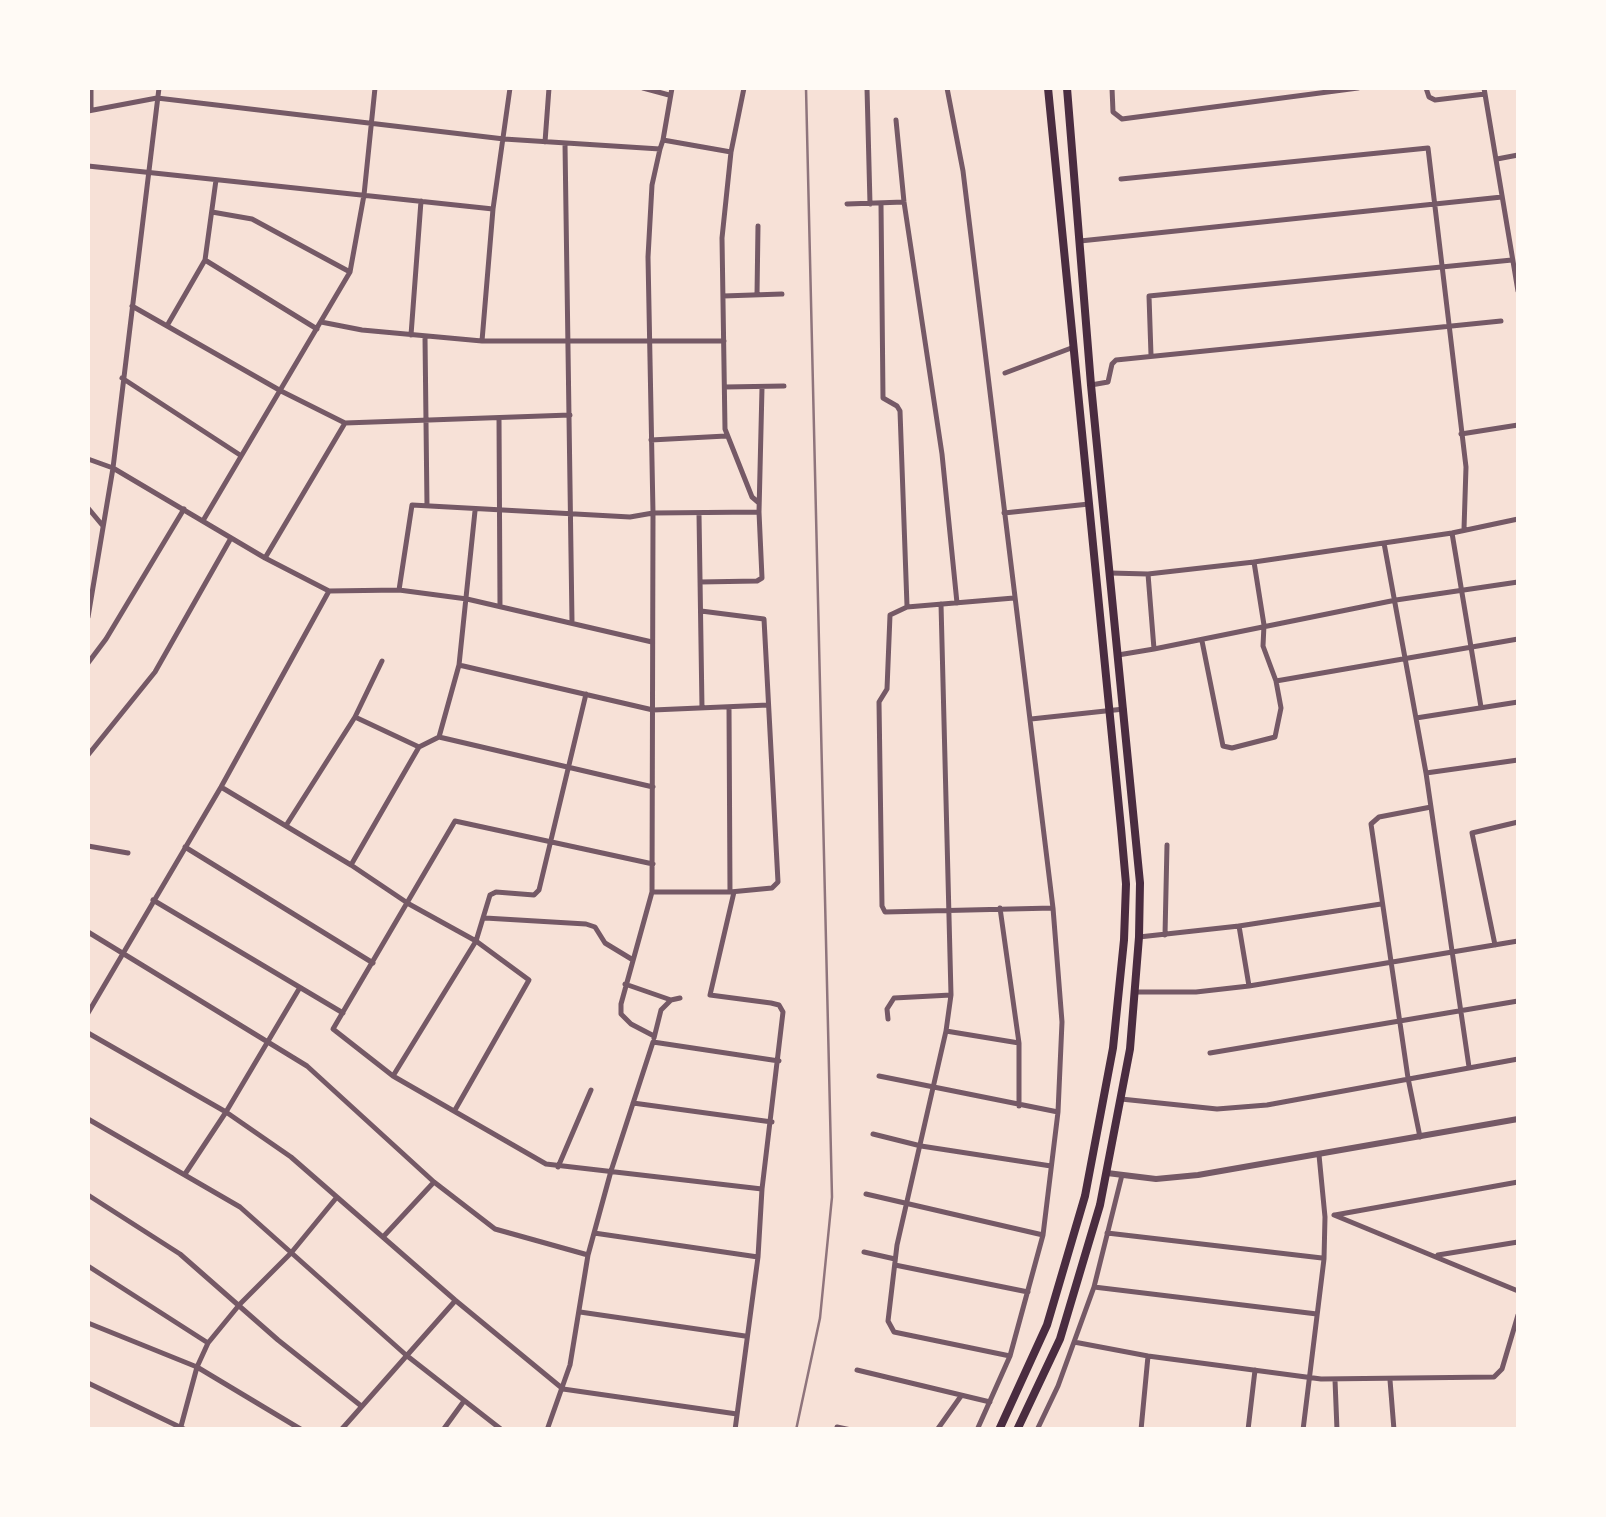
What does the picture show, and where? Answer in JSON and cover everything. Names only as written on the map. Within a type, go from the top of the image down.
[{"type":"main road","points":[[999,1430],[1046,1325],[1085,1196],[1113,1048],[1124,940],[1126,884],[1048,88]]},
{"type":"main road","points":[[1017,1430],[1071,1308],[1107,1173],[1136,992],[1139,937],[1140,883],[1066,88]]},
{"type":"street","points":[[91,88],[89,111],[157,98],[504,139],[660,149]]},
{"type":"street","points":[[88,616],[113,468],[159,88]]},
{"type":"street","points":[[204,519],[350,272],[364,195],[375,88]]},
{"type":"street","points":[[482,341],[493,209],[510,88]]},
{"type":"street","points":[[544,142],[549,88]]},
{"type":"street","points":[[643,88],[671,91],[649,214],[653,864],[652,892],[624,984],[621,1014],[653,1039],[779,1062]]},
{"type":"street","points":[[744,88],[722,228],[726,436],[752,497],[760,502]]},
{"type":"street","points":[[867,88],[870,204]]},
{"type":"street","points":[[947,88],[963,171],[1031,719],[1062,1022],[1058,1112],[1043,1235],[1010,1356],[977,1430]]},
{"type":"street","points":[[1112,88],[1113,112],[1122,118],[1301,90],[1358,88]]},
{"type":"street","points":[[1426,88],[1435,100],[1484,91],[1518,291]]},
{"type":"street","points":[[896,120],[904,202],[942,454],[956,603]]},
{"type":"street","points":[[662,140],[731,152]]},
{"type":"street","points":[[565,144],[572,621]]},
{"type":"street","points":[[1121,179],[1425,147],[1430,151],[1466,467],[1462,493],[1464,529]]},
{"type":"street","points":[[1497,159],[1518,155]]},
{"type":"street","points":[[88,166],[493,209]]},
{"type":"street","points":[[168,324],[206,260],[216,180]]},
{"type":"street","points":[[1080,241],[1502,197]]},
{"type":"street","points":[[411,335],[422,201]]},
{"type":"street","points":[[847,204],[904,202]]},
{"type":"street","points":[[881,204],[883,398],[900,410],[907,606]]},
{"type":"street","points":[[212,212],[263,223],[350,272]]},
{"type":"street","points":[[1505,219],[1518,216]]},
{"type":"street","points":[[757,295],[758,226]]},
{"type":"street","points":[[206,260],[319,325],[482,341],[724,342]]},
{"type":"street","points":[[1151,356],[1148,296],[1512,260]]},
{"type":"street","points":[[723,296],[782,294]]},
{"type":"street","points":[[132,306],[281,391],[345,422],[570,415]]},
{"type":"street","points":[[1092,386],[1108,382],[1114,361],[1501,321]]},
{"type":"street","points":[[425,337],[427,506]]},
{"type":"street","points":[[1005,373],[1074,346]]},
{"type":"street","points":[[122,378],[240,454]]},
{"type":"street","points":[[725,387],[784,386]]},
{"type":"street","points":[[700,582],[762,578],[762,388]]},
{"type":"street","points":[[499,418],[500,605]]},
{"type":"street","points":[[265,558],[345,422]]},
{"type":"street","points":[[1461,434],[1518,424]]},
{"type":"street","points":[[652,440],[726,436]]},
{"type":"street","points":[[88,458],[113,468],[329,591],[399,590],[467,599],[652,642]]},
{"type":"street","points":[[1004,513],[1089,504]]},
{"type":"street","points":[[88,508],[103,526]]},
{"type":"street","points":[[399,590],[410,508],[630,517],[653,513],[759,512]]},
{"type":"street","points":[[88,663],[184,509]]},
{"type":"street","points":[[439,737],[459,665],[475,511]]},
{"type":"street","points":[[699,514],[702,708]]},
{"type":"street","points":[[1110,572],[1148,574],[1254,562],[1452,534],[1518,520]]},
{"type":"street","points":[[1452,534],[1481,707]]},
{"type":"street","points":[[88,755],[155,672],[231,538]]},
{"type":"street","points":[[1384,543],[1426,772],[1470,1067]]},
{"type":"street","points":[[1202,641],[1227,749],[1276,737],[1281,708],[1276,680],[1262,646],[1264,625],[1254,562]]},
{"type":"street","points":[[1148,574],[1154,649]]},
{"type":"street","points":[[1118,655],[1396,600],[1518,582]]},
{"type":"street","points":[[88,1013],[329,591]]},
{"type":"street","points":[[1014,598],[907,606],[890,615],[886,689],[879,702],[882,906],[885,912],[1053,908]]},
{"type":"street","points":[[941,604],[951,996],[895,1262],[888,1321],[894,1332],[1010,1356]]},
{"type":"street","points":[[652,892],[732,892],[772,888],[778,882],[764,619],[701,611]]},
{"type":"street","points":[[1276,680],[1518,639]]},
{"type":"street","points":[[288,824],[355,716],[382,661]]},
{"type":"street","points":[[459,665],[653,710],[768,705]]},
{"type":"street","points":[[394,1076],[476,940],[493,893],[536,894],[586,694]]},
{"type":"street","points":[[1416,718],[1518,702]]},
{"type":"street","points":[[729,707],[732,892],[708,992],[711,996],[779,1006],[783,1012],[736,1430]]},
{"type":"street","points":[[1031,719],[1124,709]]},
{"type":"street","points":[[355,716],[419,748]]},
{"type":"street","points":[[350,865],[419,748],[439,737],[654,787]]},
{"type":"street","points":[[1426,772],[1518,760]]},
{"type":"street","points":[[221,786],[288,824],[409,904],[476,940],[529,980],[454,1110]]},
{"type":"street","points":[[1420,1137],[1370,824],[1379,817],[1431,808]]},
{"type":"street","points":[[653,864],[455,821],[334,1025],[336,1034],[394,1076],[546,1164],[762,1188]]},
{"type":"street","points":[[1495,945],[1472,833],[1518,822]]},
{"type":"street","points":[[1165,935],[1167,845]]},
{"type":"street","points":[[88,846],[128,853]]},
{"type":"street","points":[[184,848],[374,963]]},
{"type":"street","points":[[153,900],[343,1013]]},
{"type":"street","points":[[1139,937],[1381,904]]},
{"type":"street","points":[[1000,908],[1020,1043],[1020,1107]]},
{"type":"street","points":[[485,918],[586,924],[595,927],[605,944],[633,960]]},
{"type":"street","points":[[1239,926],[1249,986]]},
{"type":"street","points":[[88,932],[314,1072],[434,1182],[502,1233],[588,1255]]},
{"type":"street","points":[[1136,992],[1196,992],[1249,986],[1518,941]]},
{"type":"street","points":[[548,1430],[563,1389],[588,1255],[610,1171],[661,1010],[676,999],[624,984]]},
{"type":"street","points":[[185,1174],[299,989]]},
{"type":"street","points":[[888,1019],[887,1009],[894,998],[951,996]]},
{"type":"street","points":[[1210,1052],[1518,1001]]},
{"type":"street","points":[[946,1031],[1020,1043]]},
{"type":"street","points":[[88,1034],[226,1112],[291,1157],[563,1389],[736,1414]]},
{"type":"street","points":[[1120,1099],[1217,1108],[1266,1105],[1518,1059]]},
{"type":"street","points":[[879,1076],[1058,1112]]},
{"type":"street","points":[[558,1167],[591,1090]]},
{"type":"street","points":[[633,1104],[772,1122]]},
{"type":"street","points":[[88,1119],[240,1207],[406,1356],[502,1430]]},
{"type":"street","points":[[1107,1173],[1156,1180],[1179,1178],[1518,1119]]},
{"type":"street","points":[[873,1134],[921,1146],[1051,1166]]},
{"type":"street","points":[[1302,1430],[1324,1258],[1325,1217],[1319,1156]]},
{"type":"street","points":[[1037,1430],[1094,1287],[1122,1175]]},
{"type":"street","points":[[383,1237],[434,1182]]},
{"type":"street","points":[[1325,1217],[1518,1182]]},
{"type":"street","points":[[866,1194],[1043,1235]]},
{"type":"street","points":[[88,1195],[180,1254],[360,1405]]},
{"type":"street","points":[[88,1383],[182,1429],[197,1367],[208,1343],[337,1197]]},
{"type":"street","points":[[1334,1215],[1518,1290]]},
{"type":"street","points":[[594,1233],[758,1257]]},
{"type":"street","points":[[1107,1234],[1324,1258]]},
{"type":"street","points":[[1434,1255],[1518,1242]]},
{"type":"street","points":[[864,1252],[1028,1292]]},
{"type":"street","points":[[88,1266],[208,1343]]},
{"type":"street","points":[[1094,1287],[1317,1314]]},
{"type":"street","points":[[341,1430],[455,1300]]},
{"type":"street","points":[[580,1312],[746,1337]]},
{"type":"street","points":[[1074,1342],[1148,1356],[1335,1380],[1494,1377],[1502,1369],[1518,1315]]},
{"type":"street","points":[[88,1323],[197,1367],[302,1430]]},
{"type":"street","points":[[1141,1430],[1148,1356]]},
{"type":"street","points":[[857,1370],[990,1402]]},
{"type":"street","points":[[1248,1430],[1254,1370]]},
{"type":"street","points":[[1335,1380],[1337,1430]]},
{"type":"street","points":[[1390,1380],[1394,1430]]},
{"type":"street","points":[[937,1430],[961,1396]]},
{"type":"street","points":[[442,1430],[464,1401]]},
{"type":"street","points":[[837,1426],[851,1430]]},
{"type":"railway","points":[[796,1430],[820,1318],[832,1197],[806,88]]}]
